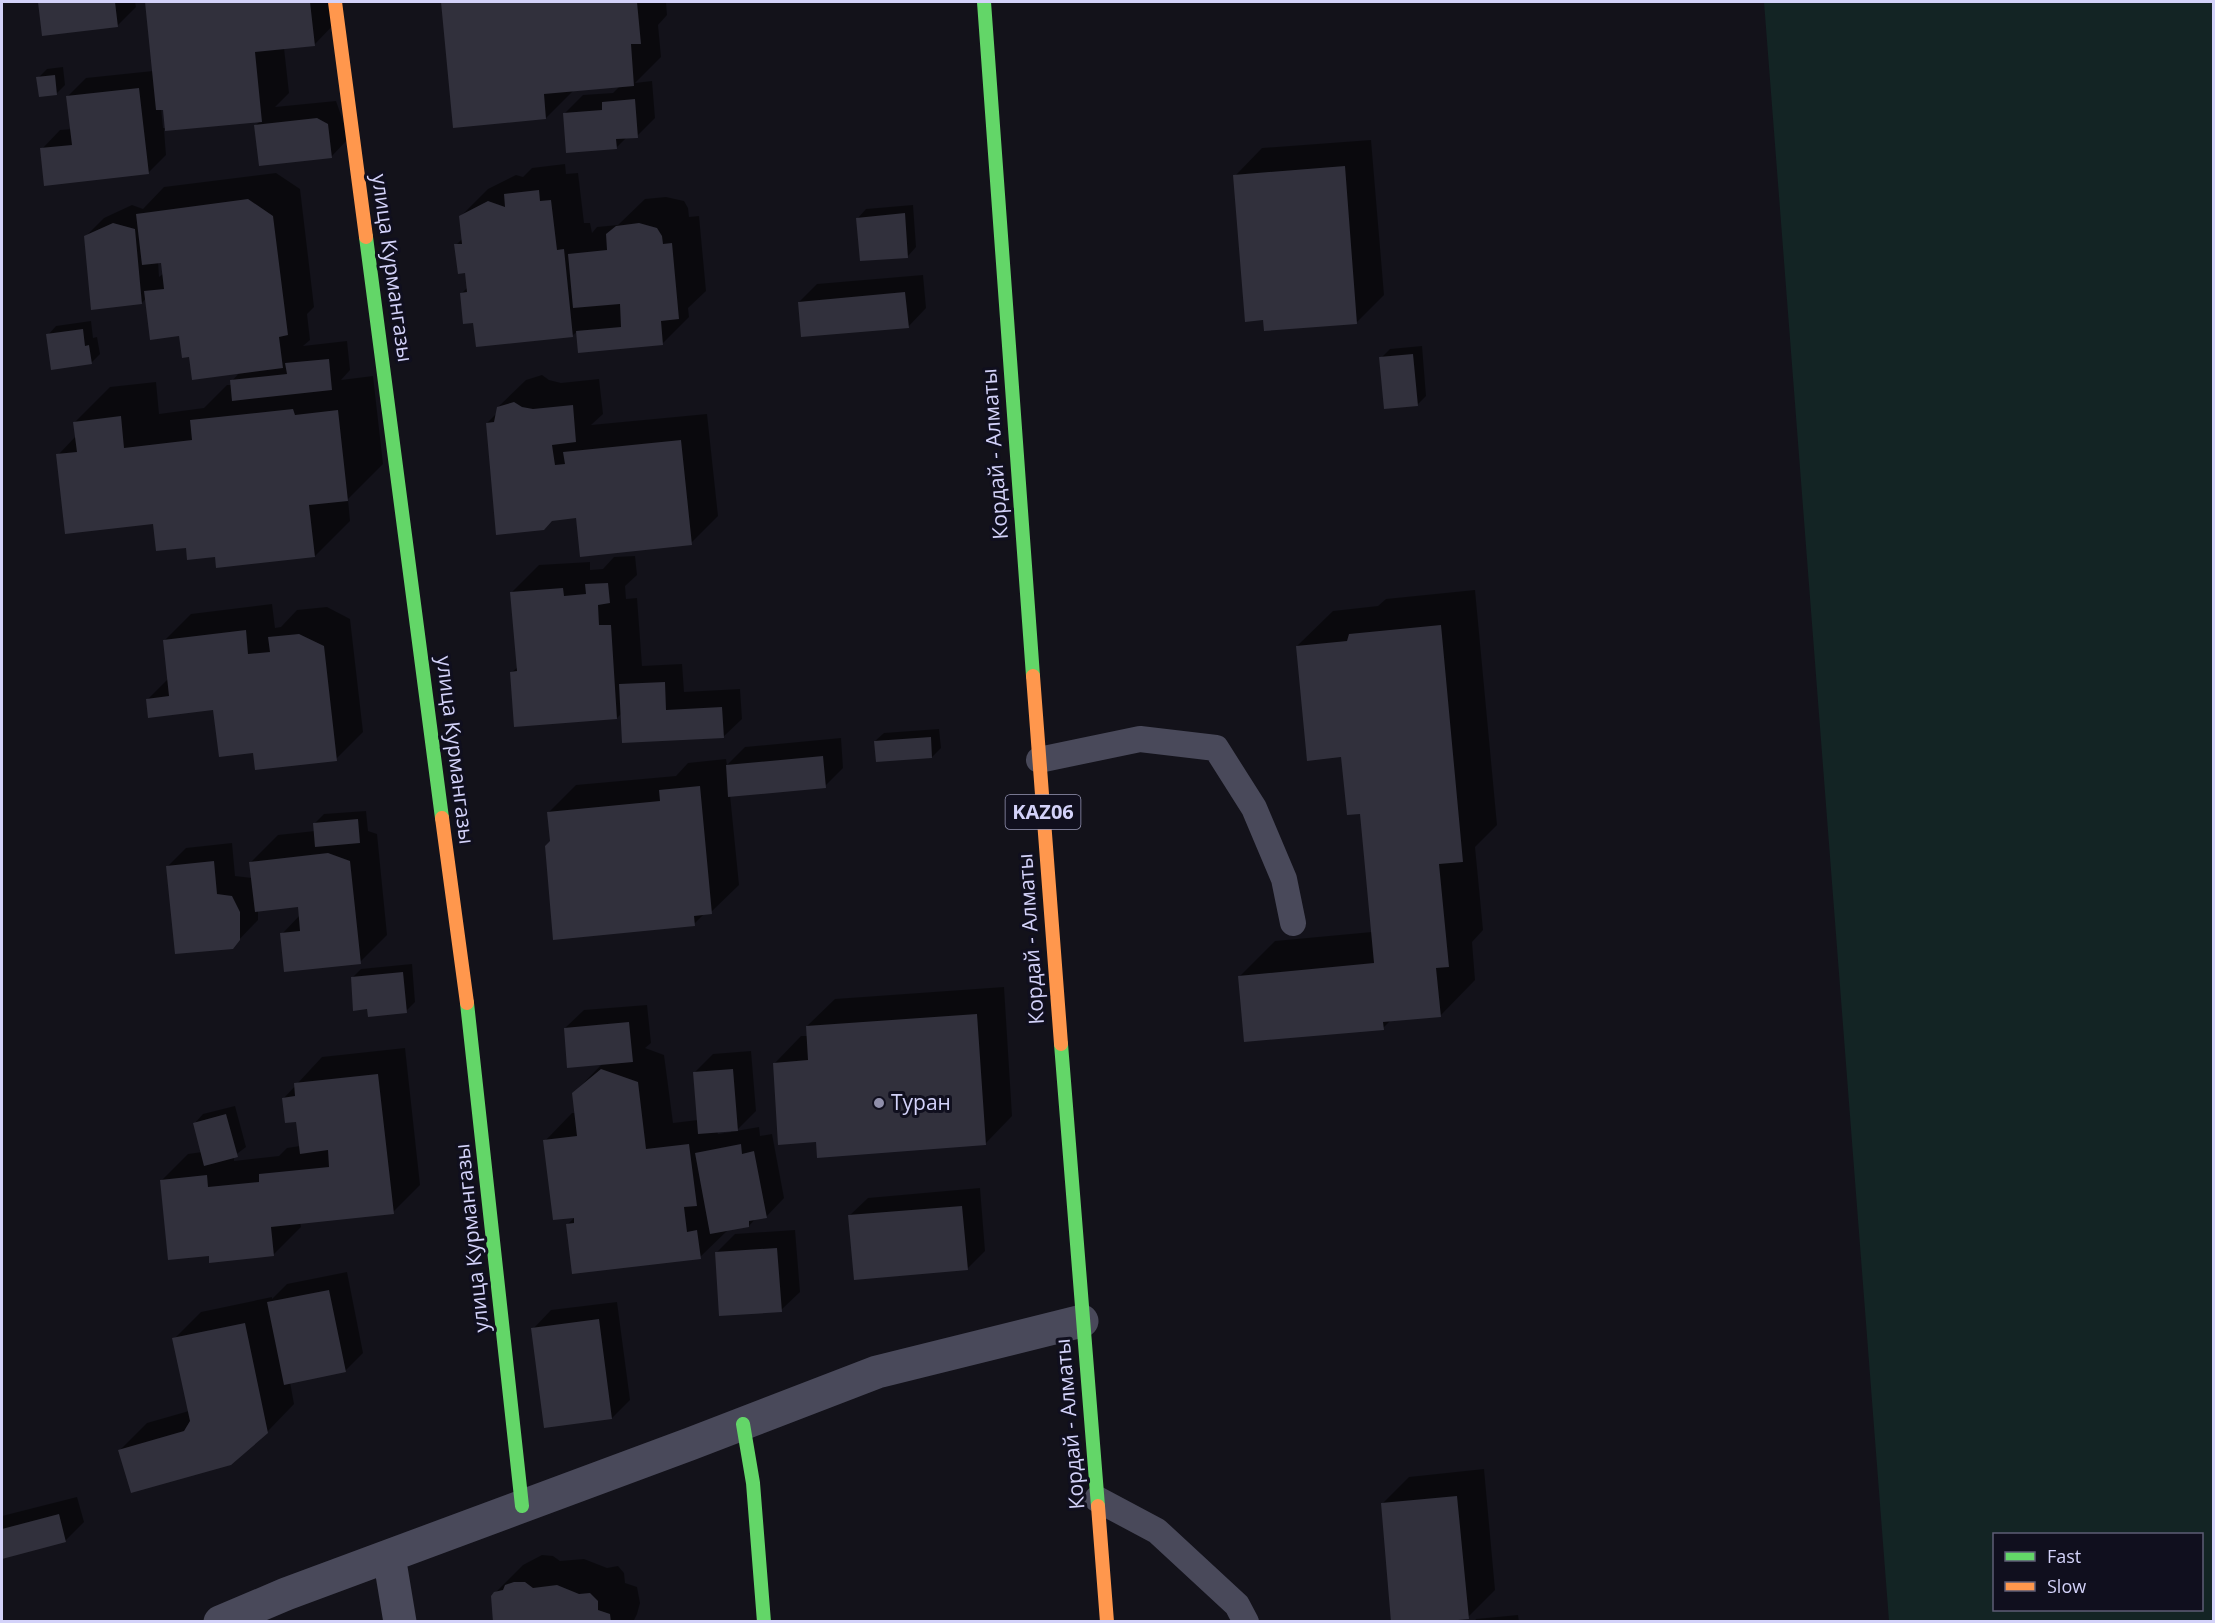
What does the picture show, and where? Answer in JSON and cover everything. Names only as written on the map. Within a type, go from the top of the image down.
[{"type":"main road","name":"улица Курмангазы","points":[[335,2],[470,1029],[522,1506]]},
{"type":"main road","name":"Кордай - Алматы","points":[[984,2],[1039,760],[1107,1622]]},
{"type":"main road","points":[[743,1424],[753,1483],[764,1622]]},
{"type":"street","points":[[220,1622],[286,1594],[877,1372],[1082,1321]]},
{"type":"street","points":[[389,1556],[400,1622]]},
{"type":"lane","points":[[1039,760],[1140,740],[1215,748],[1254,808],[1284,879],[1293,923]]},
{"type":"lane","points":[[1097,1499],[1157,1531],[1237,1605],[1246,1622]]},
{"type":"shaded area","points":[[1764,2],[2213,2],[2213,1621],[1889,1621]]},
{"type":"building","points":[[38,2],[115,2],[118,27],[42,36]]},
{"type":"building","points":[[145,2],[310,2],[315,46],[255,52],[262,122],[165,131],[163,110],[156,110]]},
{"type":"building","points":[[441,2],[637,2],[641,44],[631,44],[634,86],[544,94],[546,119],[453,128]]},
{"type":"building","points":[[55,75],[57,95],[39,97],[36,77]]},
{"type":"building","points":[[139,88],[149,174],[44,186],[40,148],[72,145],[66,96]]},
{"type":"building","points":[[635,99],[638,138],[616,139],[617,149],[566,153],[563,113],[602,110],[602,102]]},
{"type":"building","points":[[317,118],[328,124],[332,158],[259,166],[254,125]]},
{"type":"building","points":[[1345,166],[1357,324],[1264,331],[1263,320],[1245,322],[1233,175]]},
{"type":"building","points":[[539,190],[540,201],[551,200],[557,250],[564,249],[573,337],[476,347],[473,323],[463,324],[460,293],[467,292],[465,273],[458,274],[454,244],[462,244],[459,216],[488,201],[505,207],[504,194]]},
{"type":"building","points":[[248,199],[273,216],[288,335],[279,337],[283,368],[192,380],[189,357],[182,358],[179,336],[150,340],[144,291],[164,289],[161,263],[142,265],[136,214]]},
{"type":"building","points":[[905,213],[908,258],[860,261],[856,218]]},
{"type":"building","points":[[113,223],[135,229],[142,304],[91,310],[84,236]]},
{"type":"building","points":[[639,223],[657,228],[662,236],[663,244],[672,243],[679,319],[661,321],[663,345],[578,353],[576,331],[621,327],[620,304],[573,308],[568,254],[607,250],[606,234],[616,226]]},
{"type":"building","points":[[905,292],[909,328],[801,337],[798,302]]},
{"type":"building","points":[[83,329],[85,346],[89,345],[92,364],[51,370],[46,334]]},
{"type":"building","points":[[1413,354],[1418,406],[1384,409],[1379,357]]},
{"type":"building","points":[[329,359],[332,390],[232,401],[230,380],[287,374],[285,363]]},
{"type":"building","points":[[514,402],[522,407],[533,409],[573,405],[576,442],[552,445],[555,465],[565,464],[563,452],[681,440],[692,545],[580,557],[576,518],[552,521],[544,530],[496,535],[486,423],[494,422],[497,407]]},
{"type":"building","points":[[293,409],[295,415],[338,410],[348,501],[309,505],[315,557],[216,568],[215,557],[187,560],[186,548],[156,551],[153,524],[65,534],[56,454],[77,452],[73,422],[121,416],[124,448],[192,440],[190,420]]},
{"type":"building","points":[[608,583],[610,603],[598,605],[599,625],[611,625],[617,719],[514,727],[510,672],[517,671],[510,592],[563,588],[564,596],[586,594],[585,584]]},
{"type":"building","points":[[1441,625],[1463,862],[1439,864],[1449,967],[1436,968],[1441,1017],[1383,1022],[1384,1030],[1244,1042],[1238,976],[1374,963],[1360,814],[1347,815],[1341,757],[1307,761],[1296,646],[1347,641],[1349,634]]},
{"type":"building","points":[[246,630],[248,654],[270,652],[268,637],[299,634],[324,646],[337,761],[255,770],[253,753],[219,757],[213,710],[148,718],[146,699],[169,696],[163,640]]},
{"type":"building","points":[[665,682],[666,710],[722,707],[724,738],[622,743],[619,684]]},
{"type":"building","points":[[931,737],[932,758],[876,762],[874,741]]},
{"type":"building","points":[[823,756],[826,788],[728,797],[726,765]]},
{"type":"building","points":[[700,786],[712,914],[694,916],[695,926],[553,940],[545,846],[550,841],[547,812],[660,801],[659,790]]},
{"type":"building","points":[[358,819],[360,843],[315,847],[313,823]]},
{"type":"building","points":[[328,853],[350,861],[361,964],[284,972],[280,933],[300,931],[298,907],[255,912],[249,862]]},
{"type":"building","points":[[214,861],[217,894],[232,896],[240,912],[240,940],[233,949],[175,954],[166,866]]},
{"type":"building","points":[[403,972],[407,1013],[368,1017],[367,1009],[353,1011],[351,977]]},
{"type":"building","name":"Туран","points":[[977,1014],[986,1145],[817,1158],[816,1142],[778,1145],[773,1063],[808,1060],[806,1026]]},
{"type":"building","points":[[629,1022],[633,1062],[567,1068],[564,1028]]},
{"type":"building","points":[[601,1069],[638,1082],[646,1149],[689,1144],[697,1206],[684,1207],[687,1232],[697,1230],[701,1259],[572,1274],[566,1224],[574,1223],[574,1218],[553,1220],[543,1140],[577,1136],[572,1093]]},
{"type":"building","points":[[733,1069],[738,1131],[698,1134],[693,1072]]},
{"type":"building","points":[[378,1074],[394,1214],[271,1227],[274,1256],[209,1263],[209,1256],[168,1260],[160,1180],[207,1175],[208,1187],[259,1182],[259,1174],[329,1167],[328,1150],[300,1154],[296,1122],[285,1123],[282,1098],[295,1096],[294,1083]]},
{"type":"building","points":[[226,1114],[238,1157],[204,1166],[193,1123]]},
{"type":"building","points":[[741,1144],[742,1154],[754,1151],[767,1218],[749,1221],[749,1227],[710,1234],[695,1153]]},
{"type":"building","points":[[962,1206],[968,1270],[854,1280],[848,1215]]},
{"type":"building","points":[[777,1248],[782,1312],[719,1316],[715,1252]]},
{"type":"building","points":[[329,1290],[346,1372],[284,1385],[267,1302]]},
{"type":"building","points":[[599,1319],[612,1419],[544,1428],[531,1328]]},
{"type":"building","points":[[245,1323],[268,1433],[231,1465],[131,1493],[118,1450],[184,1431],[190,1421],[172,1338]]},
{"type":"building","points":[[1457,1496],[1469,1619],[1391,1622],[1381,1503]]},
{"type":"building","points":[[59,1514],[66,1542],[2,1559],[2,1529]]},
{"type":"building","points":[[525,1582],[533,1588],[557,1585],[579,1594],[590,1593],[598,1601],[598,1610],[610,1614],[611,1622],[493,1622],[491,1596],[494,1592],[503,1590],[505,1585]]},
{"type":"traffic: fast","points":[[984,2],[1033,676]]},
{"type":"traffic: fast","points":[[366,237],[442,818]]},
{"type":"traffic: fast","points":[[467,1003],[522,1506]]},
{"type":"traffic: fast","points":[[1061,1044],[1098,1506]]},
{"type":"traffic: fast","points":[[743,1424],[753,1483],[764,1622]]},
{"type":"traffic: slow","points":[[335,2],[366,237]]},
{"type":"traffic: slow","points":[[1033,676],[1061,1044]]},
{"type":"traffic: slow","points":[[442,818],[467,1003]]},
{"type":"traffic: slow","points":[[1098,1506],[1107,1622]]},
{"type":"place","name":"Туран","points":[[879,1103]]}]
